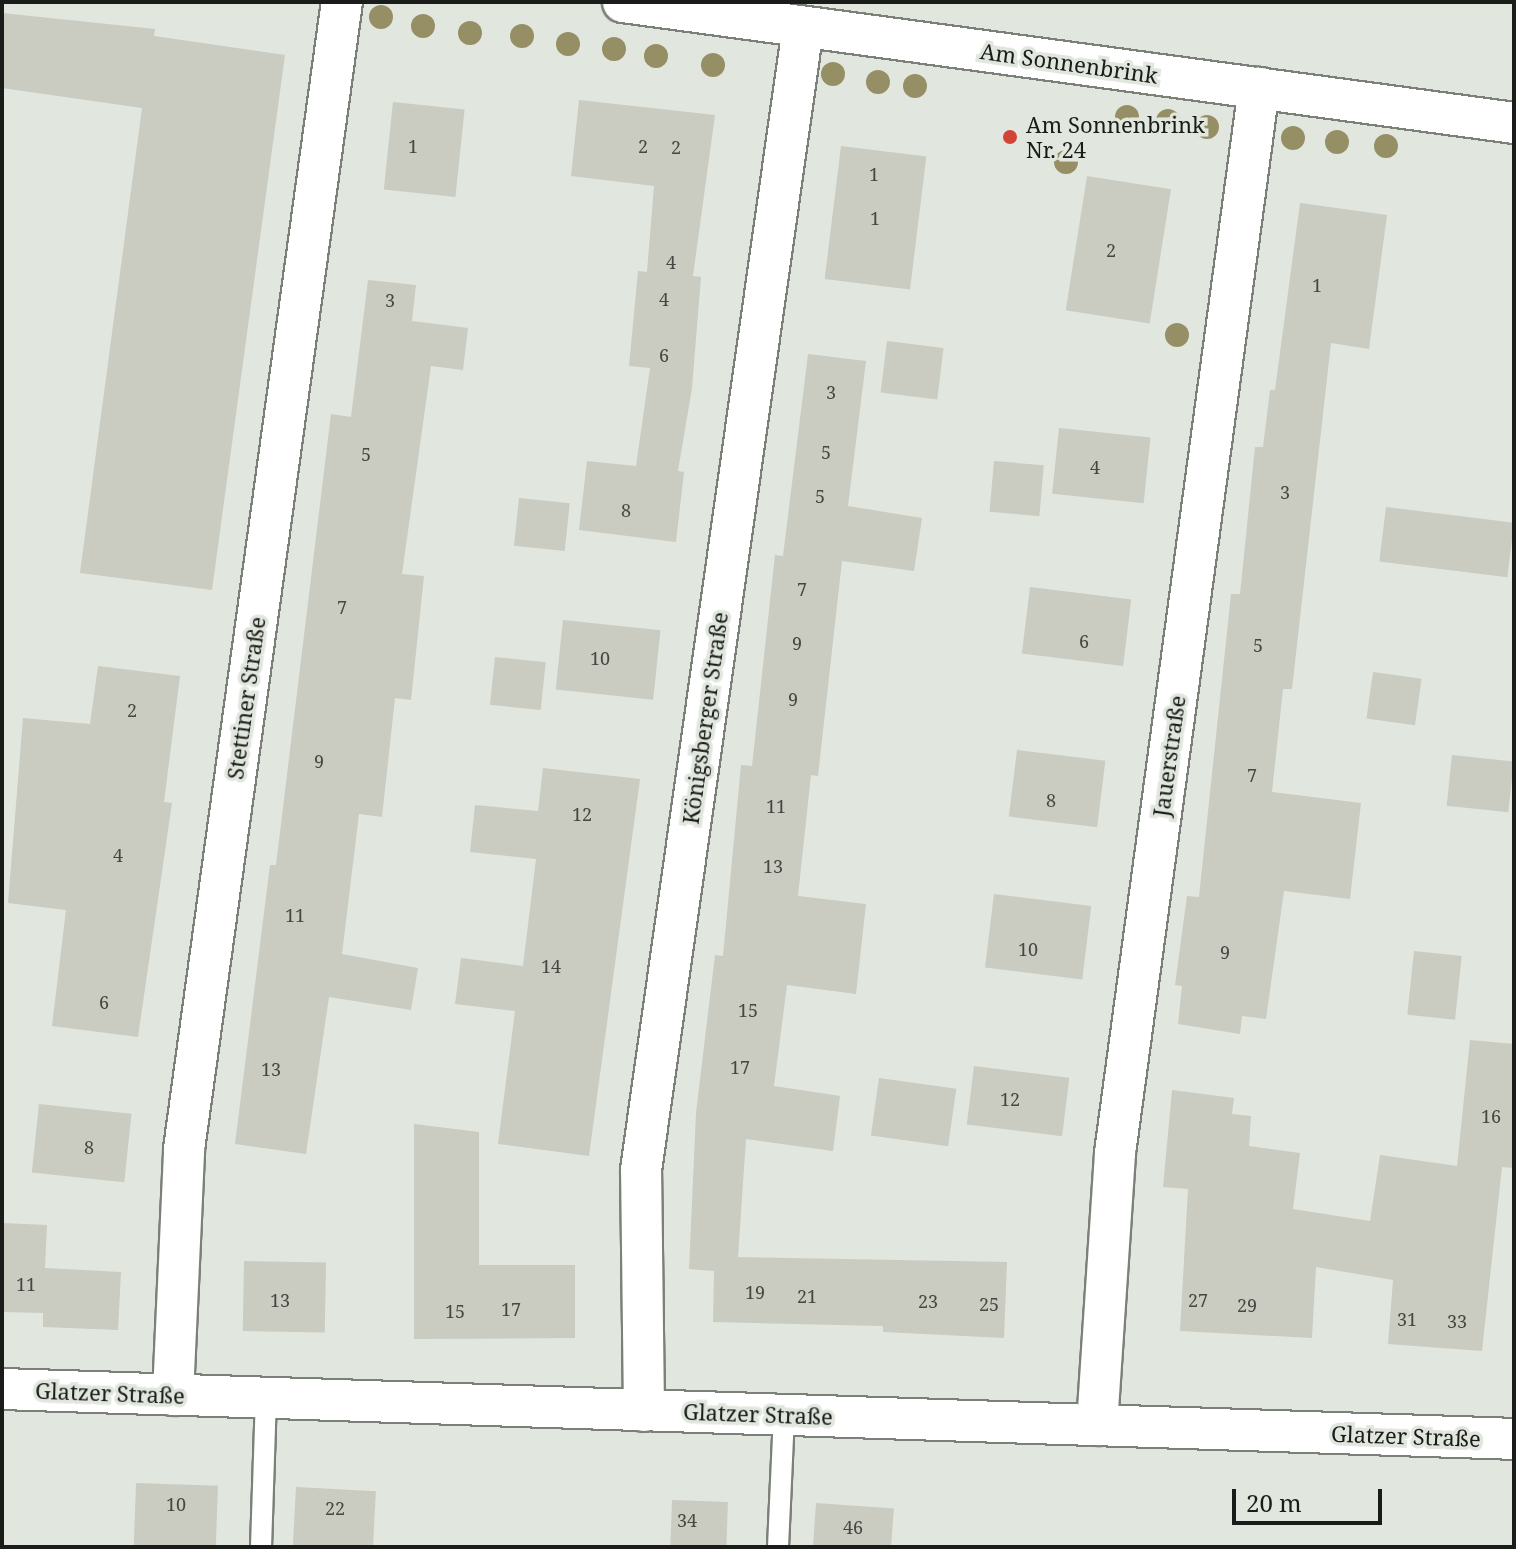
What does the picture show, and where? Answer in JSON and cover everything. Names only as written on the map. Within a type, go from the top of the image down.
[{"type":"street","name":"Stettiner Straße","points":[[173,1395],[184,1149],[342,2]]},
{"type":"street","name":"Am Sonnenbrink","points":[[623,2],[1514,123]]},
{"type":"street","name":"Königsberger Straße","points":[[644,1411],[641,1170],[803,27]]},
{"type":"street","name":"Jauerstraße","points":[[1097,1425],[1115,1153],[1259,88]]},
{"type":"street","name":"Glatzer Straße","points":[[2,1389],[1514,1439]]},
{"type":"lane","points":[[261,1547],[266,1398]]},
{"type":"lane","points":[[778,1547],[784,1415]]},
{"type":"building","points":[[2,13],[155,29],[154,36],[285,55],[212,590],[80,573],[142,108],[2,88]]},
{"type":"building","points":[[579,100],[715,115],[693,276],[701,277],[692,388],[678,471],[684,472],[676,542],[579,530],[587,461],[636,466],[650,368],[629,366],[638,271],[647,272],[654,186],[571,176]]},
{"type":"building","points":[[393,102],[465,110],[455,197],[384,190]]},
{"type":"building","points":[[841,146],[926,156],[910,289],[825,279]]},
{"type":"building","points":[[1087,176],[1171,189],[1150,324],[1066,310]]},
{"type":"building","points":[[1300,203],[1387,215],[1369,349],[1331,343],[1292,689],[1283,689],[1272,792],[1361,803],[1350,899],[1284,891],[1266,1019],[1242,1016],[1240,1034],[1178,1024],[1182,986],[1175,985],[1187,896],[1199,897],[1231,594],[1240,594],[1255,447],[1263,447],[1270,390],[1275,390]]},
{"type":"building","points":[[368,280],[416,285],[412,321],[468,328],[463,370],[431,366],[402,574],[424,576],[411,700],[395,698],[382,817],[359,814],[342,954],[418,968],[411,1010],[329,997],[306,1154],[235,1144],[270,865],[276,865],[331,414],[351,417]]},
{"type":"building","points":[[887,341],[944,348],[937,400],[881,393]]},
{"type":"building","points":[[808,354],[866,361],[848,506],[922,518],[914,571],[842,561],[818,776],[811,775],[798,896],[866,904],[856,994],[787,985],[774,1086],[840,1096],[833,1151],[746,1139],[738,1257],[1007,1262],[1004,1338],[883,1332],[883,1326],[713,1322],[714,1271],[689,1269],[696,1113],[715,955],[723,956],[741,765],[752,766],[775,555],[783,556]]},
{"type":"building","points":[[1059,428],[1150,438],[1144,503],[1052,494]]},
{"type":"building","points":[[994,461],[1044,465],[1039,516],[990,512]]},
{"type":"building","points":[[519,498],[570,503],[565,551],[514,546]]},
{"type":"building","points":[[1386,507],[1514,523],[1507,577],[1379,562]]},
{"type":"building","points":[[1030,587],[1131,599],[1123,666],[1022,654]]},
{"type":"building","points":[[563,620],[660,630],[653,700],[556,690]]},
{"type":"building","points":[[495,657],[546,662],[541,710],[490,705]]},
{"type":"building","points":[[98,666],[180,676],[164,802],[172,803],[138,1037],[52,1026],[66,910],[8,903],[23,718],[90,724]]},
{"type":"building","points":[[1373,672],[1422,679],[1415,725],[1366,719]]},
{"type":"building","points":[[1017,750],[1105,761],[1097,827],[1009,817]]},
{"type":"building","points":[[1452,755],[1514,761],[1508,812],[1447,806]]},
{"type":"building","points":[[543,768],[640,779],[589,1156],[498,1144],[515,1011],[455,1004],[461,958],[523,966],[536,859],[470,852],[475,805],[538,811]]},
{"type":"building","points":[[994,894],[1091,906],[1082,979],[985,967]]},
{"type":"building","points":[[1414,951],[1462,956],[1455,1020],[1407,1015]]},
{"type":"building","points":[[1470,1040],[1514,1044],[1514,1168],[1502,1167],[1482,1351],[1388,1344],[1393,1280],[1316,1267],[1312,1338],[1180,1331],[1188,1189],[1163,1187],[1172,1090],[1234,1098],[1232,1114],[1251,1116],[1249,1146],[1300,1153],[1293,1209],[1370,1221],[1380,1155],[1457,1166]]},
{"type":"building","points":[[974,1066],[1069,1078],[1062,1136],[967,1125]]},
{"type":"building","points":[[879,1078],[956,1089],[948,1146],[871,1135]]},
{"type":"building","points":[[39,1104],[131,1114],[124,1182],[32,1173]]},
{"type":"building","points":[[414,1124],[479,1132],[479,1265],[575,1265],[575,1338],[414,1339]]},
{"type":"building","points":[[2,1223],[47,1225],[45,1268],[121,1272],[118,1330],[43,1327],[43,1313],[2,1312]]},
{"type":"building","points":[[244,1261],[326,1262],[325,1332],[243,1331]]},
{"type":"building","points":[[136,1483],[218,1486],[216,1547],[134,1547]]},
{"type":"building","points":[[296,1487],[376,1491],[373,1547],[293,1547]]},
{"type":"building","points":[[672,1500],[728,1502],[726,1547],[670,1547]]},
{"type":"building","points":[[816,1503],[894,1508],[891,1547],[813,1547]]},
{"type":"place","name":"Am Sonnenbrink Nr. 24","points":[[1010,137]]}]
